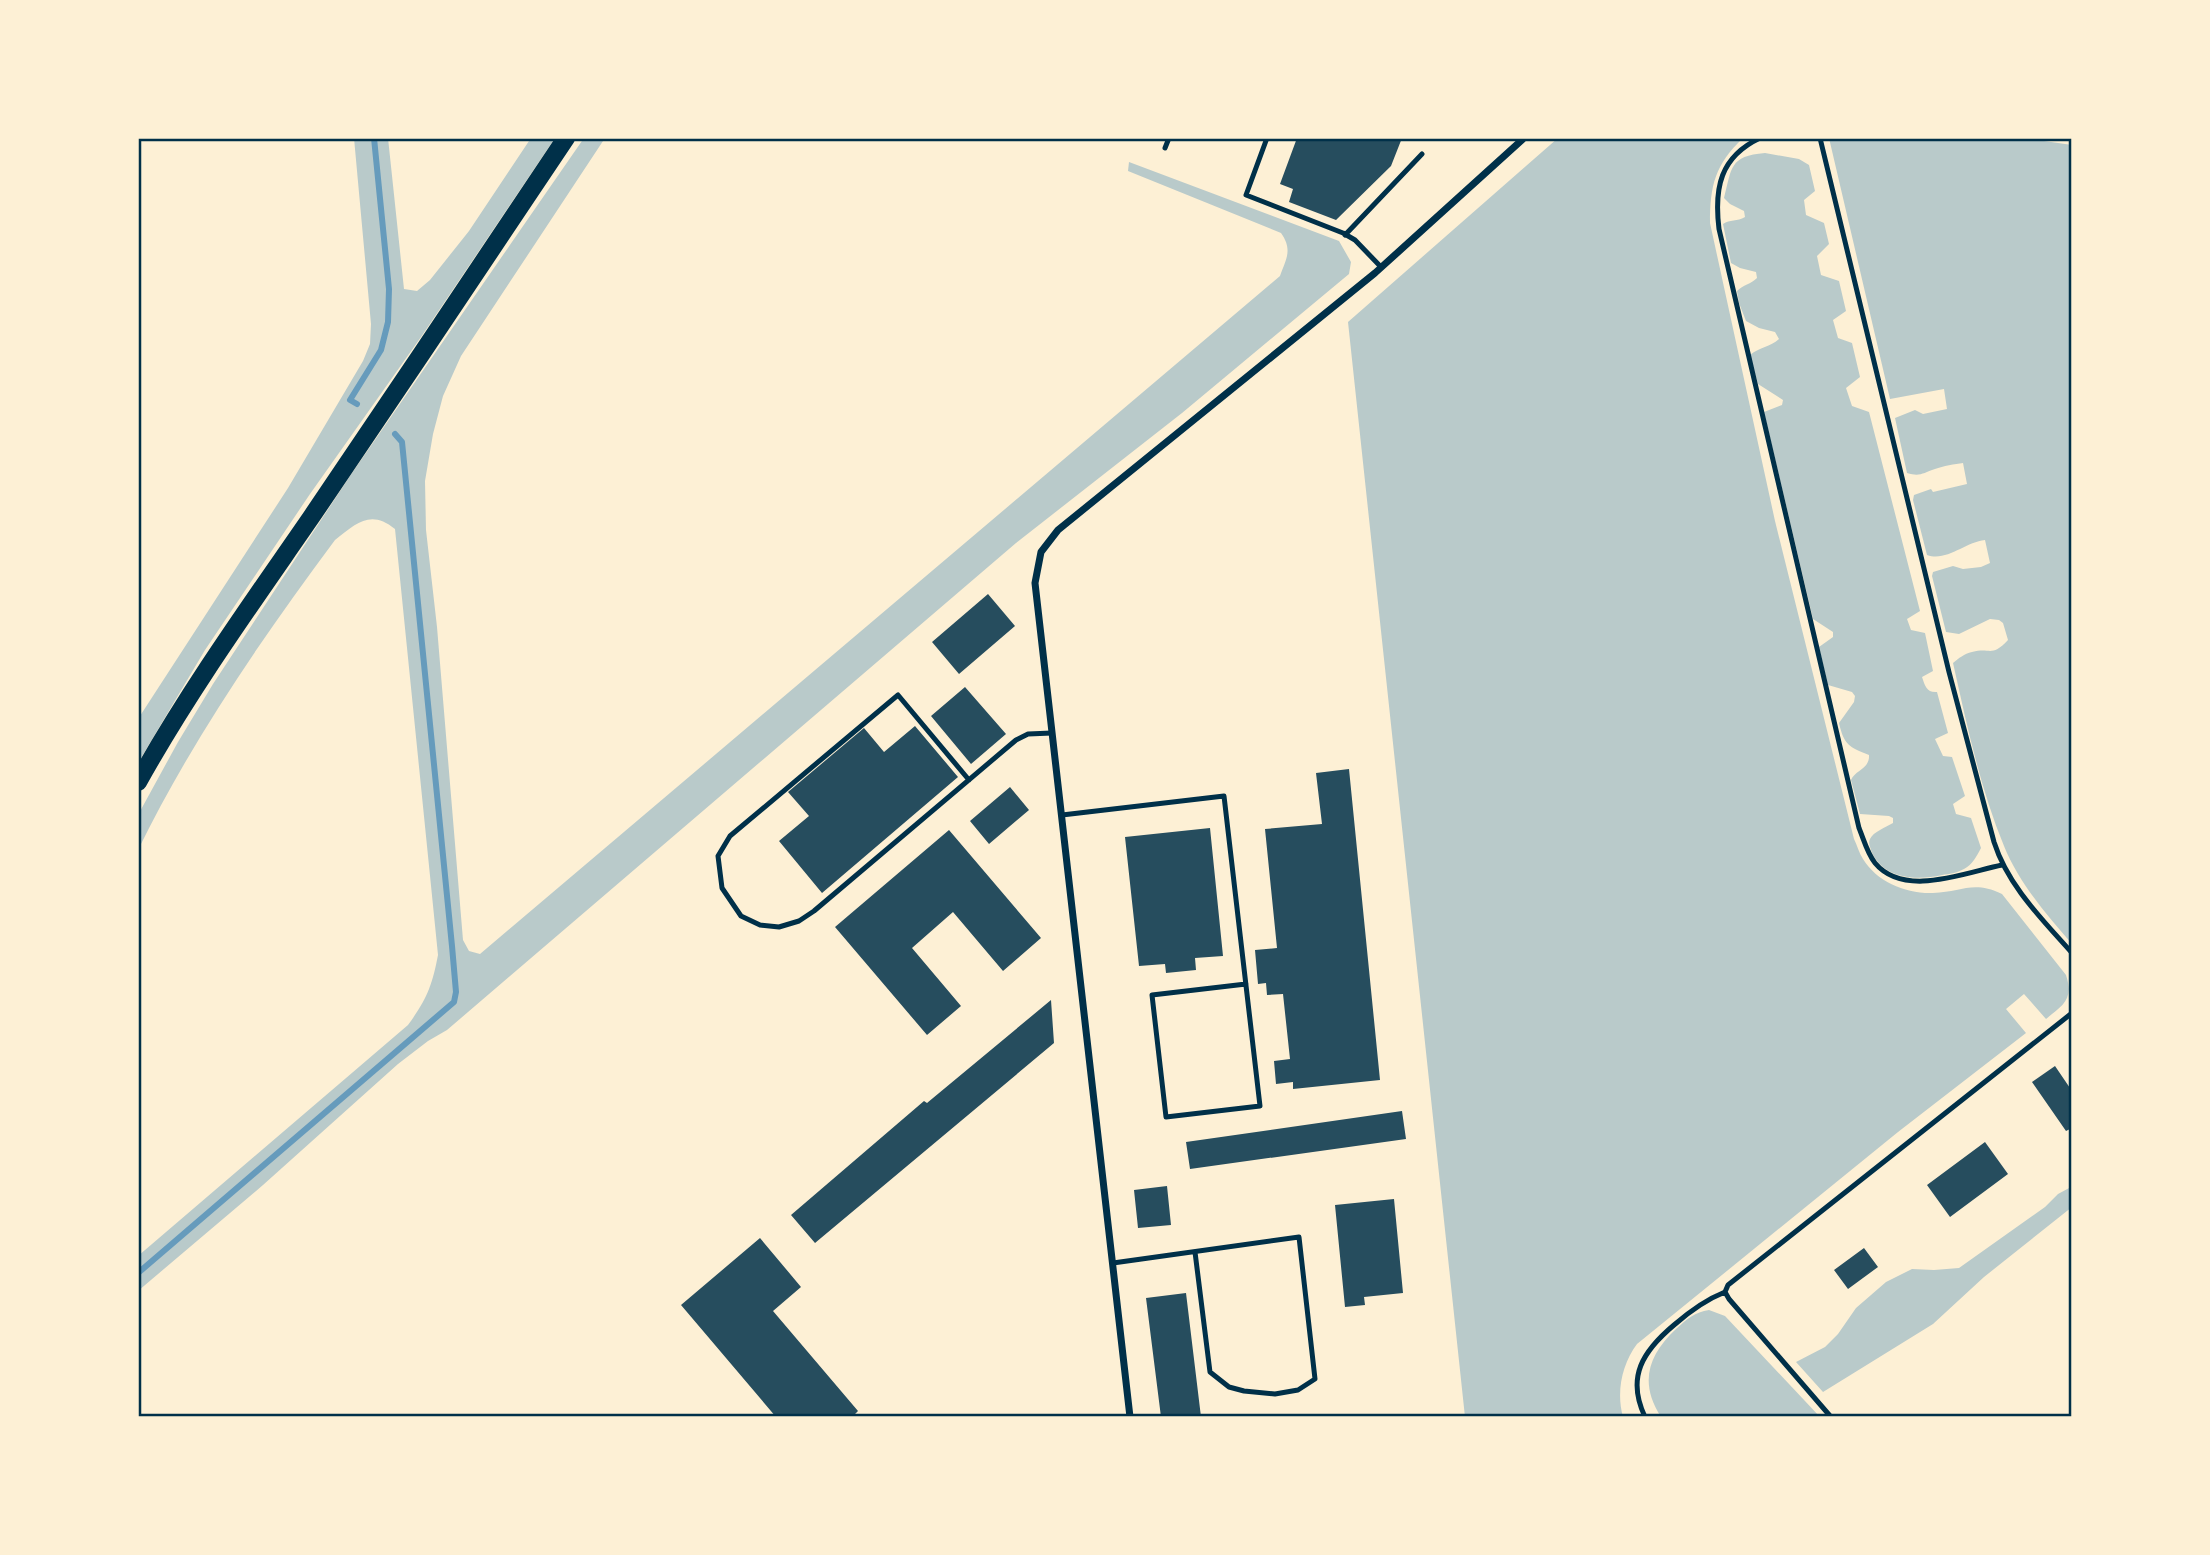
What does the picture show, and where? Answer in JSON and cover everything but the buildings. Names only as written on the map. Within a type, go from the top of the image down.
[{"type":"main road","points":[[138,782],[206,671],[566,138]]},
{"type":"street","points":[[1130,1417],[1035,583],[1041,552],[1058,530],[1381,267],[1524,138]]},
{"type":"lane","points":[[1165,148],[1169,138]]},
{"type":"lane","points":[[1267,138],[1246,195],[1345,234],[1355,240],[1381,267]]},
{"type":"lane","points":[[1760,138],[1737,152],[1724,173],[1717,192],[1718,229],[1859,828],[1868,853],[1877,865],[1891,877],[1902,881],[1931,880],[2002,865]]},
{"type":"lane","points":[[1820,138],[1989,827],[2002,865],[2026,901],[2072,953]]},
{"type":"lane","points":[[1345,234],[1422,155]]},
{"type":"lane","points":[[969,780],[898,695],[730,836],[718,856],[722,888],[741,916],[760,925],[779,927],[799,921],[814,911],[969,780],[1016,740],[1028,734],[1052,733]]},
{"type":"lane","points":[[1062,815],[1224,796],[1246,984],[1260,1106],[1166,1117],[1152,995],[1246,984]]},
{"type":"lane","points":[[1645,1417],[1640,1405],[1637,1375],[1644,1357],[1660,1337],[1698,1305],[1725,1292],[1728,1285],[2072,1013]]},
{"type":"lane","points":[[1113,1263],[1299,1237],[1315,1379],[1298,1390],[1275,1394],[1229,1387],[1210,1373],[1195,1252]]},
{"type":"lane","points":[[1725,1292],[1831,1417]]},
{"type":"shaded area","points":[[354,138],[388,138],[404,289],[417,291],[430,280],[469,231],[531,138],[555,138],[205,650],[138,763],[138,719],[288,488],[363,361],[370,344],[371,324]]},
{"type":"shaded area","points":[[584,138],[605,138],[461,356],[443,396],[425,481],[426,530],[437,627],[463,940],[469,951],[480,954],[1280,276],[1288,250],[1281,233],[1128,171],[1129,162],[1339,241],[1351,262],[1349,274],[1182,413],[1016,543],[447,1030],[398,1064],[263,1185],[138,1291],[138,1256],[408,1025],[431,984],[438,955],[395,529],[371,519],[350,528],[335,540],[229,690],[181,769],[138,850],[138,815],[213,684],[350,476]]},
{"type":"shaded area","points":[[1558,138],[1743,138],[1726,157],[1716,176],[1711,197],[1710,223],[1775,521],[1854,839],[1869,867],[1884,880],[1903,889],[1933,893],[1975,887],[2002,894],[2066,975],[2069,990],[2062,1006],[2046,1019],[2024,994],[2006,1009],[2026,1033],[1898,1132],[1637,1344],[1628,1360],[1620,1388],[1623,1417],[1465,1417],[1348,322]]},
{"type":"shaded area","points":[[1829,138],[2023,138],[2072,145],[2072,944],[2043,910],[2017,873],[1995,824],[1981,779],[1953,663],[1969,653],[1994,650],[2008,640],[2003,623],[1999,620],[1990,619],[1959,634],[1946,632],[1932,576],[1933,572],[1953,566],[1963,569],[1990,563],[1985,540],[1942,556],[1927,555],[1914,495],[1931,489],[1933,492],[1967,484],[1963,463],[1918,475],[1907,473],[1895,418],[1915,410],[1923,414],[1947,409],[1944,389],[1890,399]]},
{"type":"shaded area","points":[[1765,153],[1799,159],[1809,165],[1815,191],[1804,200],[1806,215],[1824,223],[1829,244],[1817,256],[1821,275],[1839,281],[1846,311],[1833,320],[1838,338],[1852,343],[1860,377],[1846,388],[1852,406],[1869,412],[1920,611],[1907,619],[1911,630],[1925,633],[1933,671],[1922,677],[1929,690],[1937,692],[1948,733],[1935,739],[1943,756],[1952,757],[1965,796],[1953,804],[1956,814],[1971,818],[1981,848],[1969,865],[1956,872],[1921,878],[1891,872],[1876,860],[1869,842],[1874,834],[1893,823],[1893,818],[1860,814],[1851,780],[1865,766],[1869,755],[1848,744],[1839,723],[1854,702],[1855,696],[1852,692],[1828,685],[1819,647],[1833,637],[1833,632],[1813,619],[1764,412],[1782,405],[1783,400],[1758,384],[1750,355],[1779,339],[1775,332],[1746,321],[1737,291],[1757,278],[1756,272],[1731,263],[1723,224],[1745,217],[1744,211],[1724,198],[1734,165],[1745,157]]},
{"type":"shaded area","points":[[2071,1187],[2072,1207],[1984,1277],[1933,1324],[1823,1392],[1796,1362],[1825,1347],[1856,1308],[1886,1282],[1912,1269],[1959,1268]]},
{"type":"shaded area","points":[[1709,1310],[1725,1316],[1820,1417],[1661,1417],[1650,1393],[1653,1359],[1666,1339],[1680,1325],[1695,1314]]},
{"type":"waterway","points":[[357,404],[350,400],[381,350],[388,322],[389,289],[374,138]]},
{"type":"waterway","points":[[138,1273],[454,1002],[456,992],[452,946],[402,442],[395,434]]}]
